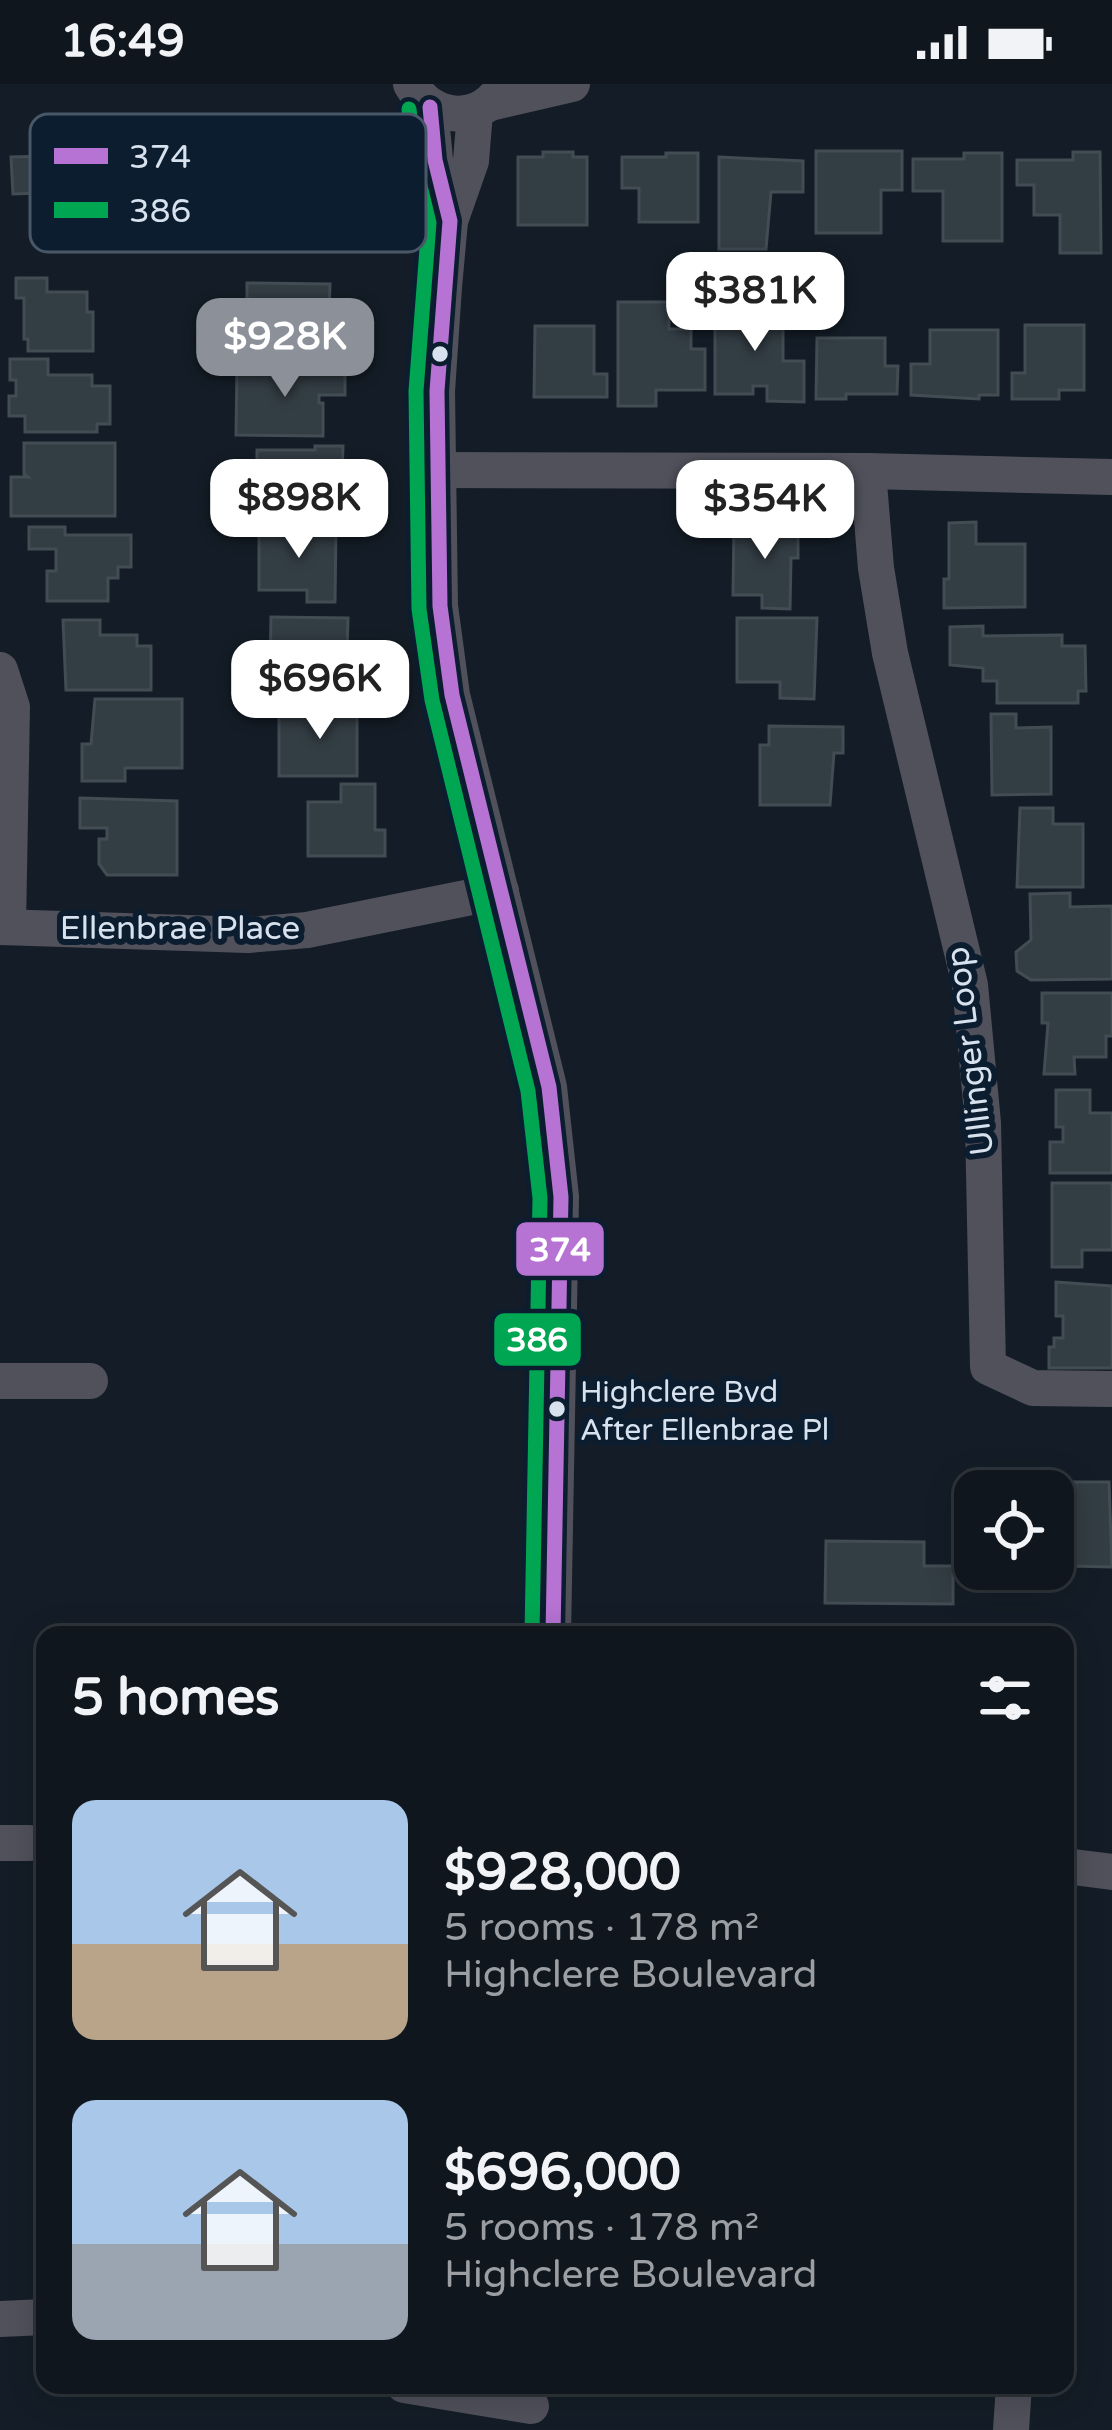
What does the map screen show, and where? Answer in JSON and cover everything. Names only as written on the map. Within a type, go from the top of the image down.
[{"type":"street","points":[[420,96],[460,115],[490,100],[572,84]]},
{"type":"street","points":[[490,100],[450,220],[437,391],[440,606],[452,695],[549,1087],[560,1178],[553,1626]]},
{"type":"street","points":[[426,122],[450,220]]},
{"type":"street","points":[[438,470],[1112,477]]},
{"type":"street","name":"Ullinger Loop","points":[[868,471],[875,568],[890,653],[970,985],[983,1123],[988,1366],[1033,1388],[1112,1389]]},
{"type":"street","points":[[0,670],[12,707],[4,927]]},
{"type":"street","name":"Ellenbrae Place","points":[[4,927],[248,935],[307,930],[501,891]]},
{"type":"street","points":[[0,1381],[90,1381]]},
{"type":"street","points":[[1074,1867],[1112,1872]]},
{"type":"street","points":[[0,2319],[36,2317]]},
{"type":"street","points":[[456,2394],[531,2407]]},
{"type":"street","points":[[1011,2430],[1013,2394]]},
{"type":"building","points":[[816,151],[902,151],[902,190],[881,190],[881,233],[816,233]]},
{"type":"building","points":[[543,152],[587,157],[587,225],[518,225],[518,157],[543,157]]},
{"type":"building","points":[[1073,152],[1100,152],[1101,253],[1060,253],[1060,215],[1034,215],[1034,185],[1017,185],[1017,160],[1073,160]]},
{"type":"building","points":[[666,153],[698,153],[698,222],[639,222],[639,188],[622,188],[622,157],[666,157]]},
{"type":"building","points":[[964,153],[1002,153],[1002,241],[943,241],[943,191],[913,191],[913,159],[964,159]]},
{"type":"building","points":[[11,157],[30,157],[30,193],[13,194]]},
{"type":"building","points":[[719,157],[803,161],[803,192],[771,192],[766,249],[719,249]]},
{"type":"building","points":[[16,278],[47,278],[47,292],[87,292],[87,312],[93,312],[93,351],[28,351],[24,298],[16,298]]},
{"type":"building","points":[[247,283],[330,284],[329,316],[351,317],[351,342],[322,342],[322,355],[247,355]]},
{"type":"building","points":[[618,302],[669,302],[669,329],[691,329],[691,349],[705,349],[705,390],[656,390],[656,406],[618,406]]},
{"type":"building","points":[[715,306],[783,306],[783,361],[804,361],[804,402],[767,401],[767,386],[753,386],[753,394],[715,394]]},
{"type":"building","points":[[1025,325],[1084,325],[1084,390],[1059,390],[1059,399],[1012,399],[1012,373],[1025,373]]},
{"type":"building","points":[[535,326],[594,326],[594,374],[607,374],[607,397],[534,397]]},
{"type":"building","points":[[930,330],[998,330],[998,395],[979,395],[979,399],[911,395],[911,364],[930,364]]},
{"type":"building","points":[[817,338],[885,338],[885,366],[898,366],[897,394],[816,399]]},
{"type":"building","points":[[10,359],[48,359],[48,375],[92,375],[92,386],[110,386],[110,424],[97,424],[97,432],[25,432],[25,416],[9,416],[9,396],[16,396]]},
{"type":"building","points":[[237,367],[345,368],[345,395],[319,395],[323,436],[236,435]]},
{"type":"building","points":[[24,443],[115,443],[115,516],[11,516],[11,477],[28,477],[24,474]]},
{"type":"building","points":[[315,446],[343,446],[342,477],[326,477],[326,519],[256,519],[257,450],[315,450]]},
{"type":"building","points":[[976,522],[976,544],[1025,544],[1025,607],[944,608],[949,523]]},
{"type":"building","points":[[734,523],[798,524],[798,558],[791,558],[790,609],[762,608],[762,595],[733,595]]},
{"type":"building","points":[[29,527],[65,527],[65,535],[131,535],[131,567],[118,567],[118,578],[108,578],[108,601],[47,601],[47,571],[56,571],[56,549],[29,549]]},
{"type":"building","points":[[259,527],[336,528],[335,602],[307,602],[307,590],[259,590]]},
{"type":"building","points":[[271,617],[348,618],[347,653],[356,653],[355,681],[270,677]]},
{"type":"building","points":[[737,618],[817,618],[814,699],[780,698],[780,682],[737,682]]},
{"type":"building","points":[[63,620],[100,620],[100,635],[137,635],[137,646],[151,646],[151,690],[66,690]]},
{"type":"building","points":[[983,626],[983,636],[1062,635],[1062,646],[1085,646],[1086,691],[1078,691],[1078,703],[997,703],[997,681],[983,681],[983,668],[950,665],[950,627]]},
{"type":"building","points":[[95,699],[182,699],[182,768],[125,768],[125,781],[82,781],[82,744],[91,744]]},
{"type":"building","points":[[326,701],[357,701],[357,776],[279,776],[279,715],[326,715]]},
{"type":"building","points":[[991,714],[1016,714],[1016,728],[1051,727],[1051,794],[992,795]]},
{"type":"building","points":[[769,726],[843,727],[843,753],[834,753],[830,805],[760,805],[760,745],[769,745]]},
{"type":"building","points":[[341,784],[375,784],[375,830],[385,830],[385,856],[308,856],[308,802],[341,802]]},
{"type":"building","points":[[80,798],[177,801],[177,875],[107,875],[99,864],[99,839],[107,839],[107,828],[80,828]]},
{"type":"building","points":[[1020,808],[1053,808],[1053,824],[1083,824],[1083,887],[1017,887]]},
{"type":"building","points":[[1070,893],[1070,907],[1112,906],[1112,979],[1031,980],[1017,971],[1016,952],[1031,940],[1030,894]]},
{"type":"building","points":[[1042,993],[1112,993],[1112,1036],[1106,1036],[1106,1057],[1074,1057],[1075,1074],[1044,1074],[1048,1023],[1042,1023]]},
{"type":"building","points":[[1056,1090],[1090,1090],[1090,1113],[1112,1113],[1112,1173],[1050,1173],[1050,1142],[1063,1142],[1063,1127],[1056,1127]]},
{"type":"building","points":[[1052,1183],[1112,1183],[1112,1250],[1082,1250],[1082,1267],[1052,1267]]},
{"type":"building","points":[[1056,1282],[1112,1286],[1112,1368],[1049,1368],[1049,1347],[1054,1347],[1054,1338],[1063,1338],[1063,1316],[1056,1316]]},
{"type":"building","points":[[1074,1482],[1109,1482],[1112,1567],[1074,1566]]},
{"type":"building","points":[[826,1541],[924,1542],[924,1566],[953,1566],[953,1604],[825,1603]]},
{"type":"transit line","name":"374","points":[[430,107],[435,160],[450,221],[437,391],[440,606],[452,695],[549,1087],[561,1197],[553,1626]]},
{"type":"transit line","name":"386","points":[[409,109],[410,114]]},
{"type":"transit line","name":"386","points":[[426,211],[429,223],[416,391],[419,609],[432,700],[528,1091],[540,1198],[532,1626]]},
{"type":"place","name":"Highclere Bvd After Ellenbrae Pl","points":[[557,1409]]}]
